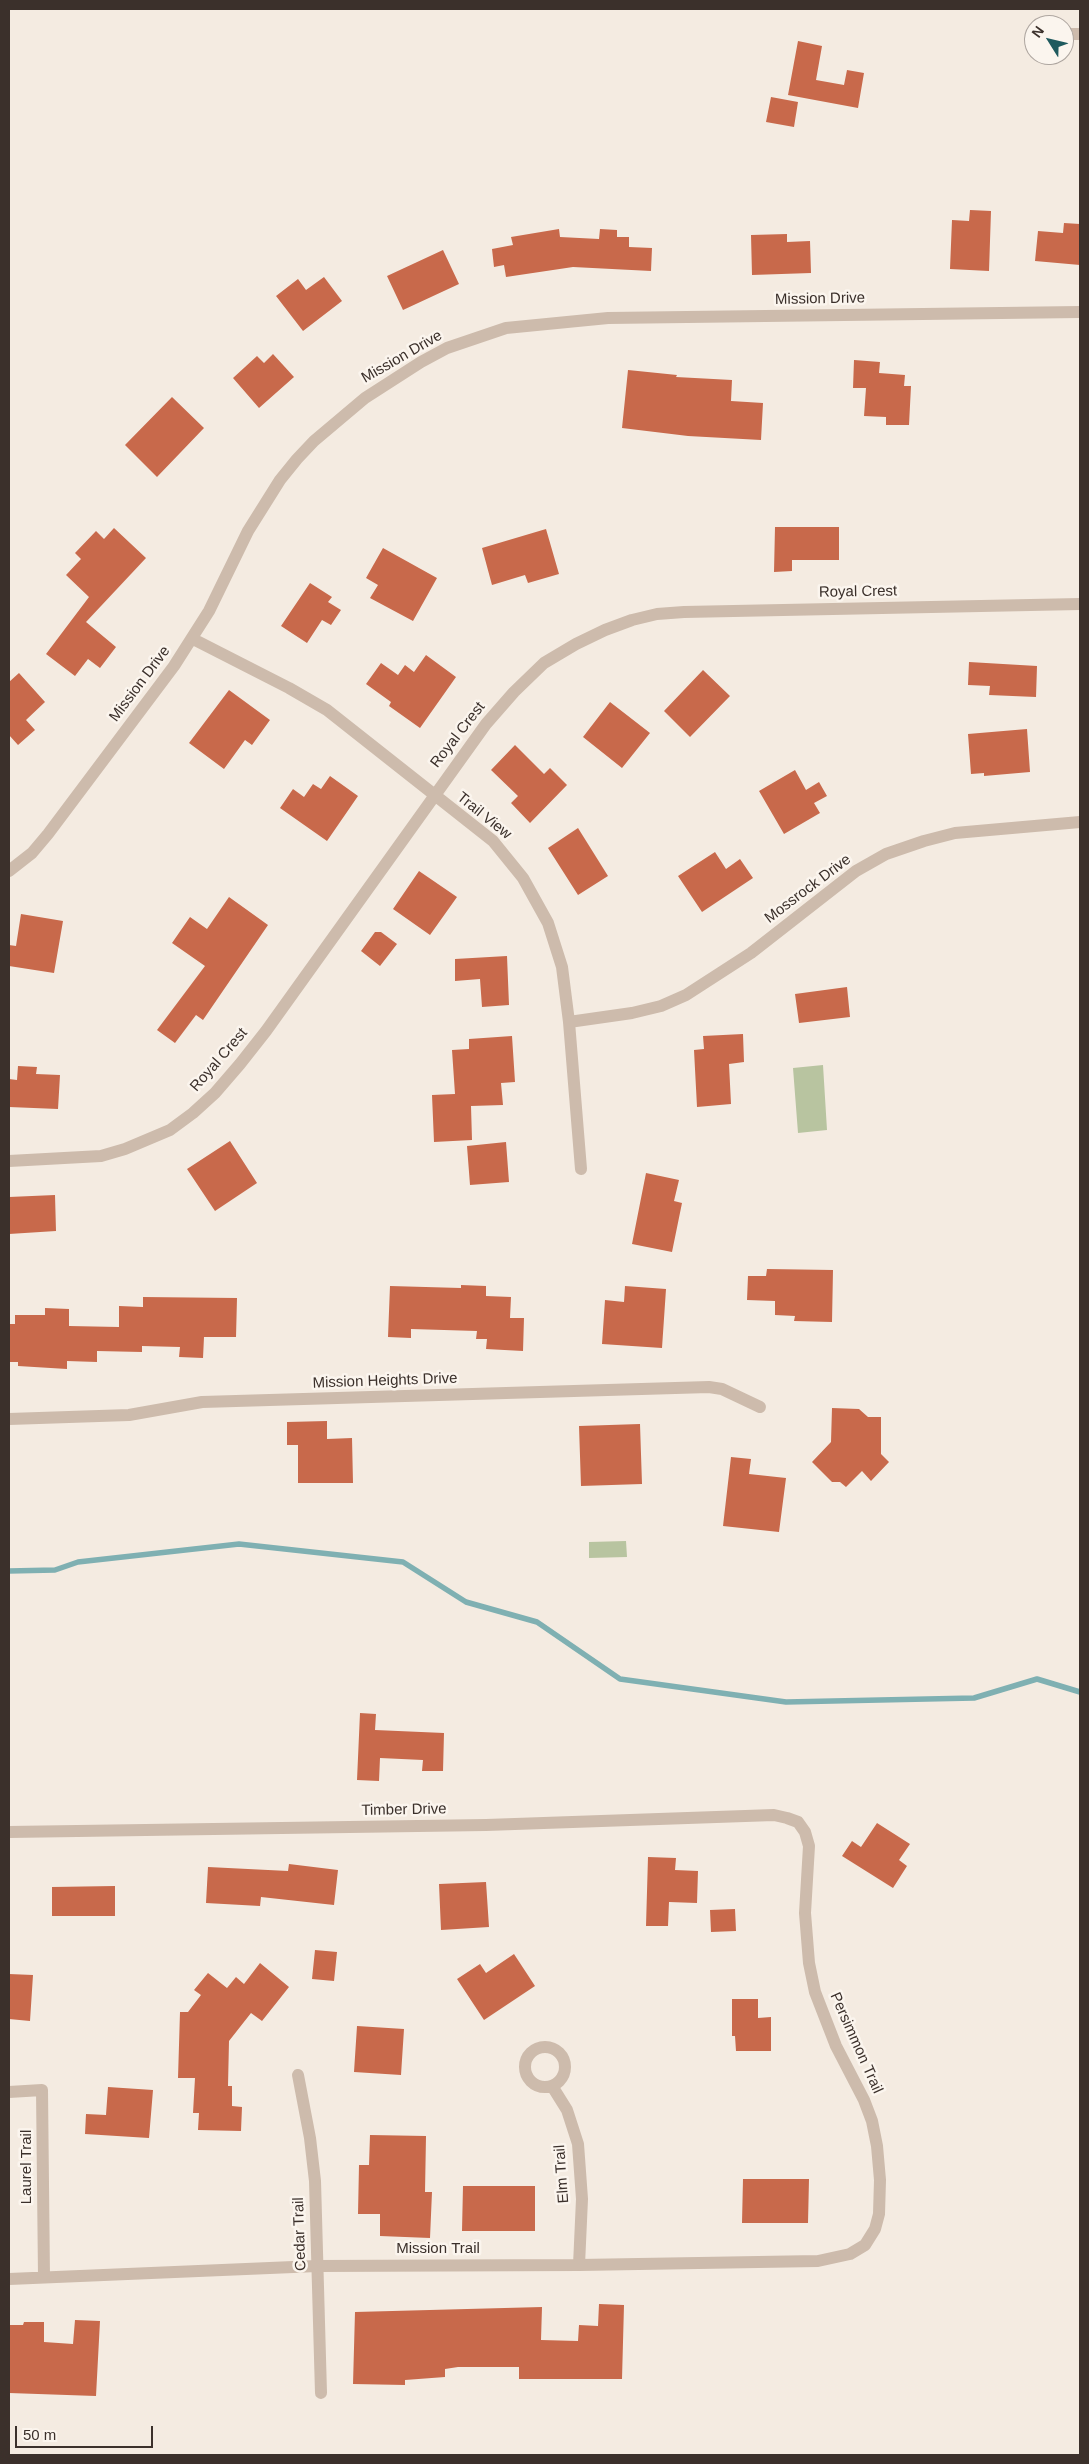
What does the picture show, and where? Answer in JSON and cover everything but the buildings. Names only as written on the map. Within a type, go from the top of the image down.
[{"type":"street","name":"Mission Drive","points":[[9,871],[32,853],[48,834],[193,639],[248,531],[280,480],[297,459],[314,440],[365,398],[448,348],[506,328],[608,318],[1080,312]]},
{"type":"street","name":"Royal Crest","points":[[9,1161],[101,1156],[163,1133],[193,1112],[221,1086],[266,1031],[432,796],[486,724],[514,692],[544,663],[605,630],[632,620],[657,614],[684,612],[1080,604]]},
{"type":"street","name":"Trail View","points":[[193,639],[311,700],[348,726],[432,796],[493,841],[509,859],[537,901],[548,923],[560,958],[570,1022],[581,1169]]},
{"type":"street","name":"Mossrock Drive","points":[[570,1022],[632,1013],[661,1006],[686,995],[737,964],[856,872],[886,854],[955,833],[1080,822]]},
{"type":"street","name":"Mission Heights Drive","points":[[9,1419],[129,1415],[202,1402],[709,1387],[722,1389],[760,1407]]},
{"type":"street","name":"Timber Drive","points":[[9,1832],[486,1825],[774,1815],[798,1822]]},
{"type":"street","name":"Persimmon Trail","points":[[798,1822],[805,1832],[808,1846],[805,1913],[809,1963],[815,1992],[836,2046],[864,2100],[872,2122],[877,2146],[879,2214],[874,2229],[865,2245]]},
{"type":"street","name":"Cedar Trail","points":[[298,2075],[310,2138],[315,2181],[322,2393]]},
{"type":"street","name":"Elm Trail","points":[[552,2086],[567,2110],[578,2144],[582,2199],[579,2265]]},
{"type":"street","name":"Laurel Trail","points":[[9,2092],[42,2090],[44,2277]]},
{"type":"street","name":"Mission Trail","points":[[9,2279],[317,2266],[818,2262],[850,2254],[865,2245]]},
{"type":"green space","points":[[823,1065],[827,1130],[798,1133],[793,1068]]},
{"type":"green space","points":[[626,1541],[627,1557],[589,1558],[589,1542]]},
{"type":"waterway","points":[[9,1571],[55,1570],[78,1562],[239,1544],[403,1562],[466,1602],[537,1622],[620,1679],[786,1702],[974,1698],[1037,1679],[1080,1692]]}]
